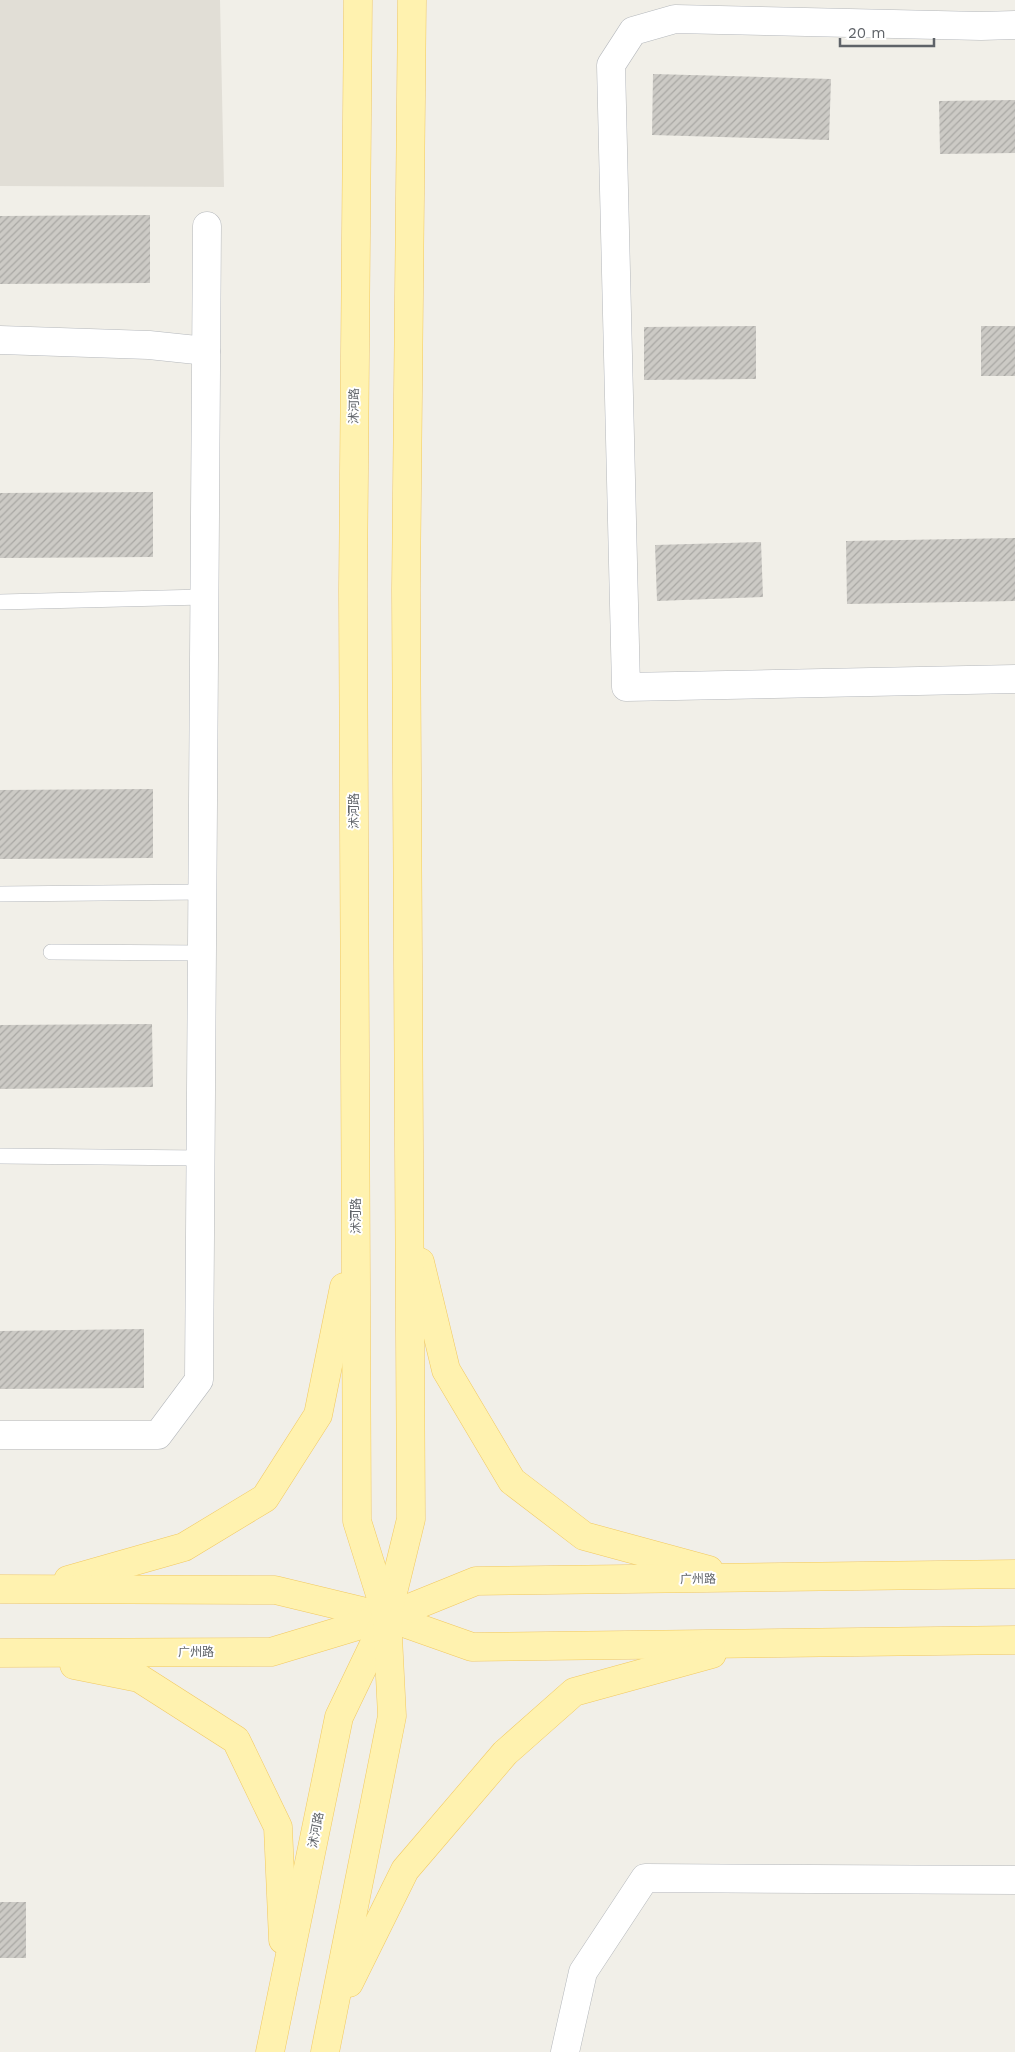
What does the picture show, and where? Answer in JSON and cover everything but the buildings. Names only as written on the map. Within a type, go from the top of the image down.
[{"type":"main road","name":"沭河路","points":[[325,2052],[392,1716],[387,1617],[357,1521],[353,590],[358,0]]},
{"type":"main road","name":"沭河路","points":[[270,2052],[339,1717],[387,1617],[411,1519],[406,590],[412,0]]},
{"type":"main road","points":[[409,1218],[446,1370],[512,1481],[584,1536],[739,1579]]},
{"type":"main road","points":[[36,1589],[184,1547],[265,1498],[318,1415],[356,1232]]},
{"type":"main road","name":"广州路","points":[[7,1653],[271,1652],[387,1617],[476,1581],[1015,1574]]},
{"type":"main road","points":[[0,1589],[275,1590],[387,1617],[472,1647],[1015,1640]]},
{"type":"main road","points":[[333,2015],[405,1870],[505,1753],[574,1692],[750,1644]]},
{"type":"main road","points":[[7,1653],[139,1678],[236,1740],[278,1826],[285,1982]]},
{"type":"street","points":[[1015,25],[981,26],[675,19],[632,31],[611,65],[626,687],[1015,679]]},
{"type":"street","points":[[0,1435],[158,1435],[199,1380],[207,226]]},
{"type":"street","points":[[0,340],[149,345],[206,351]]},
{"type":"street","points":[[565,2052],[583,1972],[645,1878],[1015,1880]]},
{"type":"lane","points":[[0,602],[204,597]]},
{"type":"lane","points":[[0,894],[202,892]]},
{"type":"lane","points":[[51,952],[202,953]]},
{"type":"lane","points":[[0,1156],[201,1158]]},
{"type":"shaded area","points":[[0,0],[220,0],[224,187],[0,186]]}]
